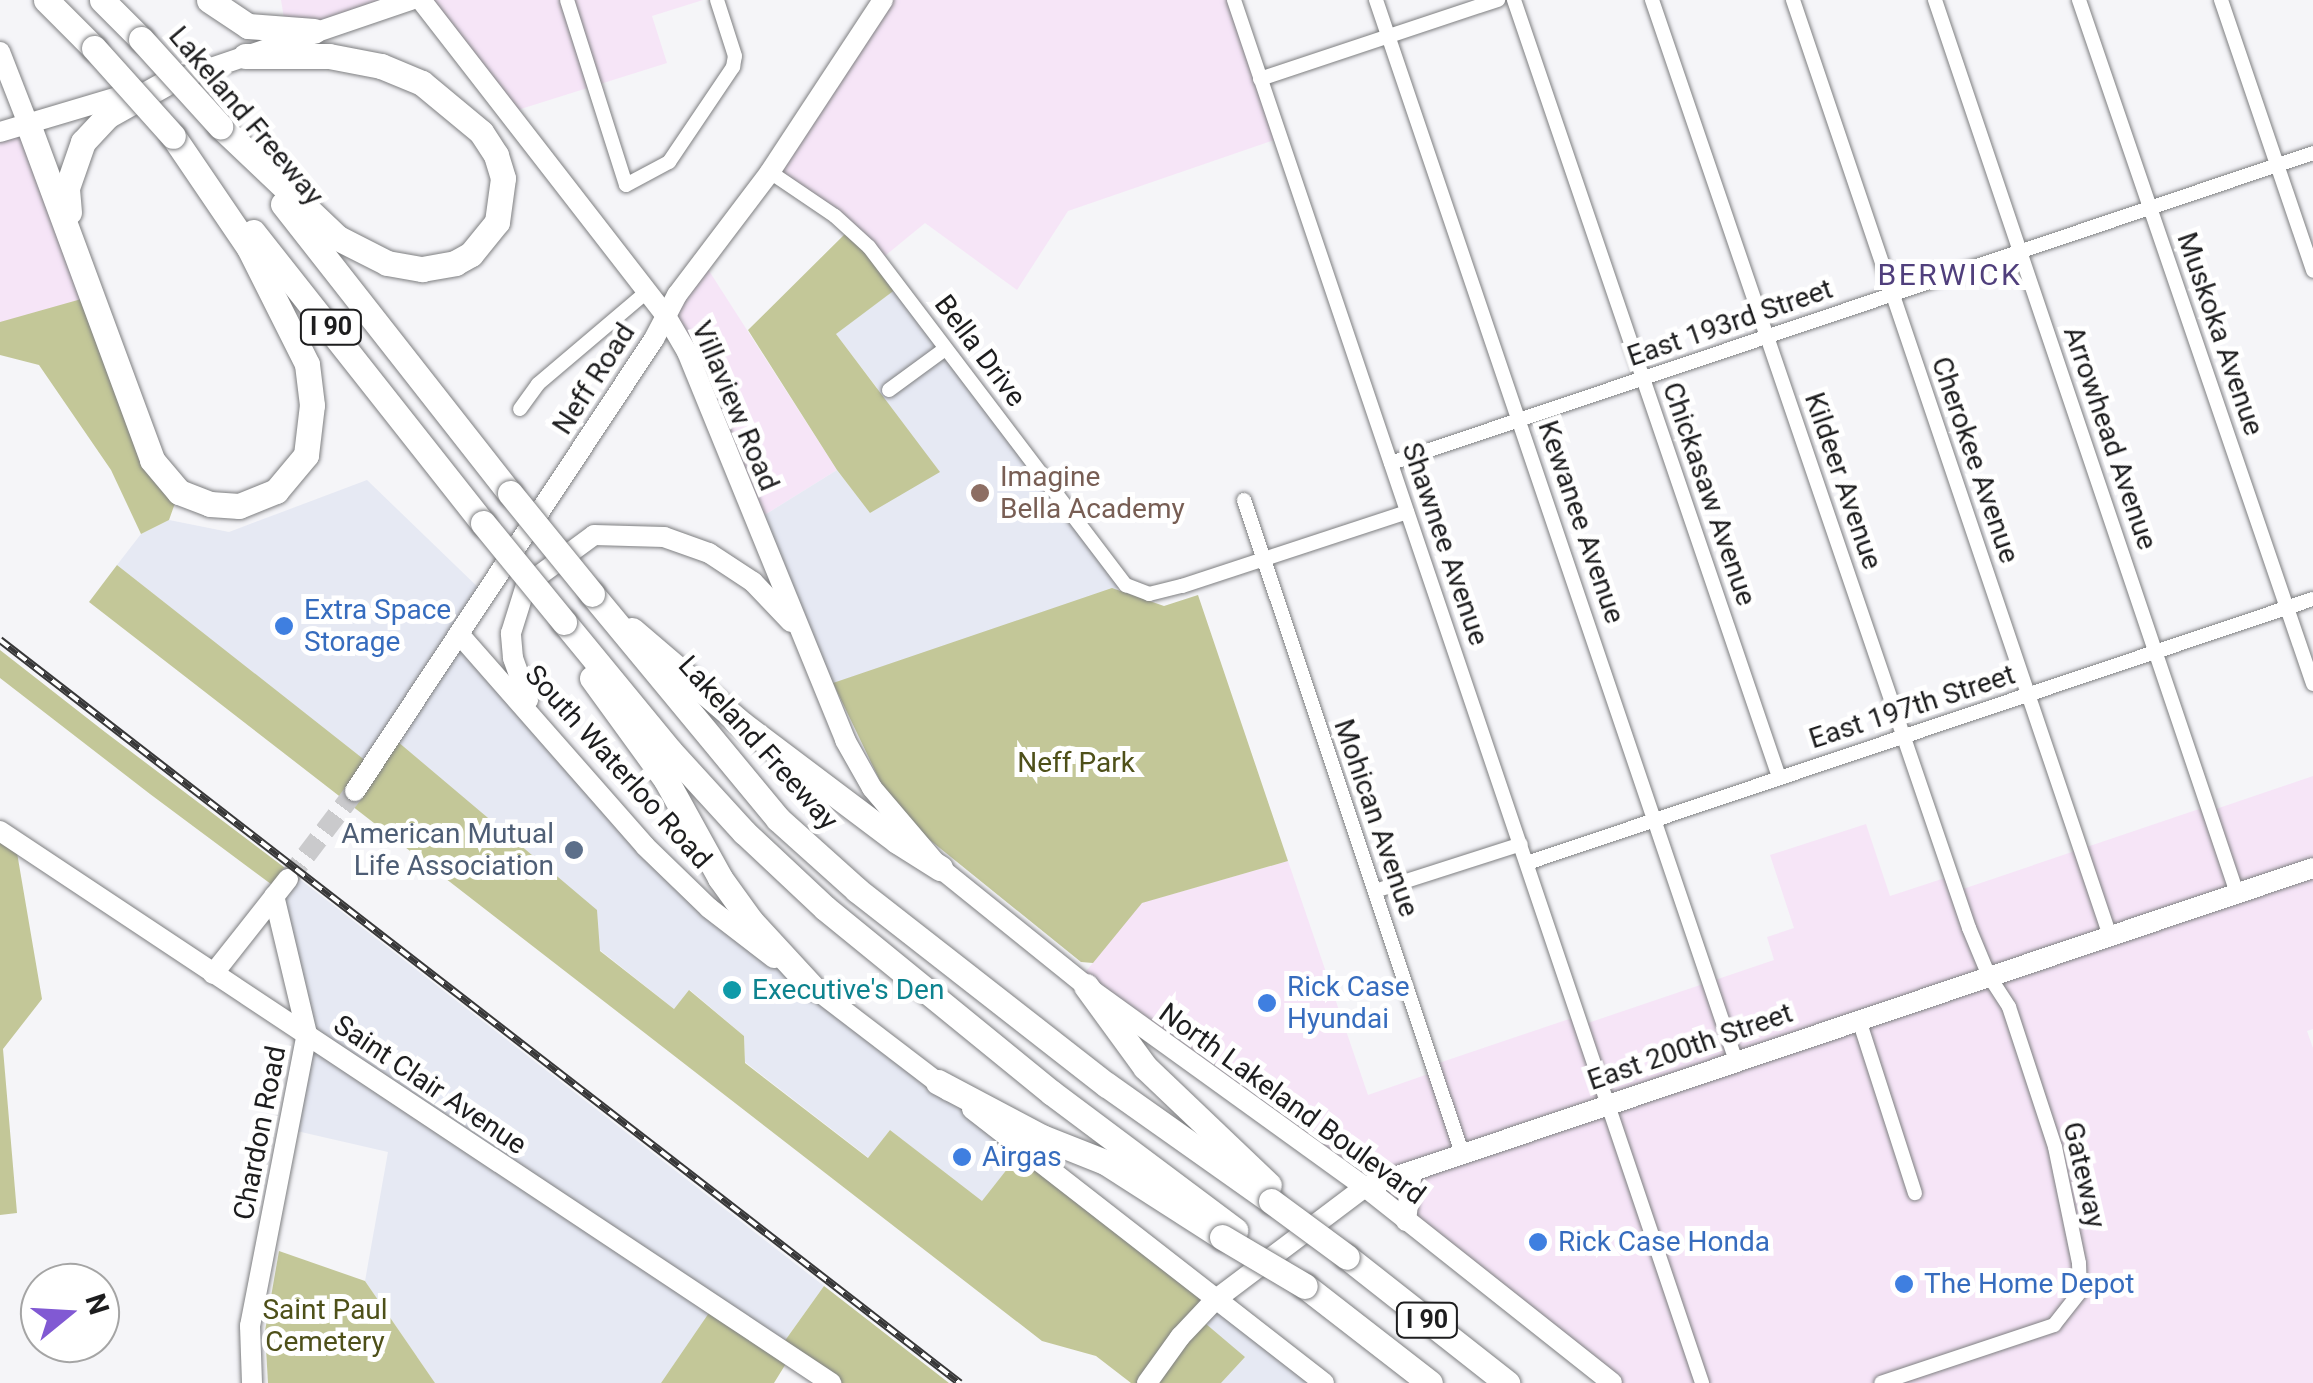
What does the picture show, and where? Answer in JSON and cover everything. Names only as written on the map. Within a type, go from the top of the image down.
[{"type":"highway","name":"I 90","points":[[46,0],[173,136],[349,349],[561,625],[744,832],[825,908],[1038,1082],[1228,1234],[1305,1286],[1430,1383]]},
{"type":"highway","name":"Lakeland Freeway","points":[[102,0],[220,126],[510,493],[778,819],[857,890],[1106,1086],[1276,1198]]},
{"type":"highway","points":[[208,0],[238,23],[314,31]]},
{"type":"highway","points":[[220,126],[338,238],[387,263],[422,269],[455,263],[471,254],[497,222],[502,178],[496,155],[481,132],[422,83],[381,66],[330,56],[244,56]]},
{"type":"highway","points":[[72,242],[67,188],[72,161],[83,142],[107,116],[164,84]]},
{"type":"highway","points":[[28,124],[152,460],[164,479],[195,500],[228,507],[256,502],[276,492],[306,456],[312,405],[308,364],[249,248],[173,136]]},
{"type":"highway","points":[[600,604],[651,642],[758,736],[897,841],[940,868]]},
{"type":"highway","points":[[561,625],[666,780],[720,878],[751,921],[812,987]]},
{"type":"highway","points":[[1086,986],[1146,1068],[1276,1198]]},
{"type":"highway","points":[[938,1082],[1042,1136],[1105,1162],[1228,1234]]},
{"type":"highway","name":"I 90","points":[[1276,1198],[1507,1383]]},
{"type":"street","points":[[350,20],[362,0]]},
{"type":"street","points":[[0,132],[164,84],[412,0]]},
{"type":"street","name":"Villaview Road","points":[[421,0],[666,316],[687,352],[845,740],[872,788],[940,868]]},
{"type":"street","points":[[567,0],[626,186],[669,162],[733,67],[735,56],[717,0]]},
{"type":"street","name":"Neff Road","points":[[355,791],[666,316],[770,172],[883,0]]},
{"type":"street","name":"Shawnee Avenue","points":[[1234,0],[1702,1383]]},
{"type":"street","name":"Kewanee Avenue","points":[[1376,0],[1736,1061]]},
{"type":"street","points":[[1260,78],[1498,0]]},
{"type":"street","name":"Chickasaw Avenue","points":[[1514,0],[1779,778]]},
{"type":"street","name":"Kildeer Avenue","points":[[1652,0],[1988,976]]},
{"type":"street","name":"Cherokee Avenue","points":[[1793,0],[2110,936]]},
{"type":"street","name":"Arrowhead Avenue","points":[[1935,0],[2237,893]]},
{"type":"street","name":"Muskoka Avenue","points":[[2079,0],[2313,684]]},
{"type":"street","points":[[2220,0],[2313,271]]},
{"type":"street","points":[[0,52],[28,124]]},
{"type":"street","name":"East 193rd Street","points":[[1391,463],[2313,152]]},
{"type":"street","name":"Bella Drive","points":[[770,172],[835,216],[869,247],[1126,585],[1149,594],[1262,560]]},
{"type":"street","points":[[520,409],[538,384],[649,290]]},
{"type":"street","points":[[889,390],[945,349]]},
{"type":"street","name":"Mohican Avenue","points":[[1244,500],[1462,1153]]},
{"type":"street","points":[[1262,560],[1408,512]]},
{"type":"street","points":[[547,730],[521,688],[511,633],[515,616],[526,585],[594,535],[664,537],[709,553],[753,582],[802,634]]},
{"type":"street","name":"East 197th Street","points":[[1526,863],[2313,600]]},
{"type":"street","name":"South Waterloo Road","points":[[459,634],[645,846],[709,908],[1324,1383]]},
{"type":"street","name":"Saint Clair Avenue","points":[[0,830],[831,1383]]},
{"type":"street","points":[[1375,891],[1521,844]]},
{"type":"street","name":"North Lakeland Boulevard","points":[[940,868],[1086,986],[1365,1187],[1612,1383]]},
{"type":"street","name":"East 200th Street","points":[[1146,1383],[1180,1337],[1215,1300],[1365,1187],[2313,868]]},
{"type":"street","points":[[213,974],[288,879]]},
{"type":"street","name":"Chardon Road","points":[[252,1383],[250,1326],[307,1034],[274,896]]},
{"type":"street","name":"Gateway","points":[[1881,1383],[2054,1325],[2080,1292],[2079,1263],[2055,1147],[2009,1007],[1988,976]]},
{"type":"street","points":[[1859,1020],[1915,1193]]},
{"type":"street","points":[[1406,1221],[1405,1198],[1412,1170]]},
{"type":"shaded area","points":[[281,0],[411,0],[286,30]]},
{"type":"shaded area","points":[[421,0],[703,0],[652,16],[667,63],[508,113]]},
{"type":"shaded area","points":[[883,0],[1234,0],[1280,138],[1068,211],[1017,290],[925,223],[880,260],[770,172]]},
{"type":"shaded area","points":[[28,124],[92,296],[7,323],[0,322],[0,132]]},
{"type":"shaded area","points":[[704,263],[837,470],[755,521],[666,316]]},
{"type":"shaded area","name":"Imagine Bella Academy","points":[[900,286],[1126,585],[824,688],[755,521],[837,470],[871,513],[877,388],[835,333]]},
{"type":"shaded area","points":[[367,480],[485,594],[459,634],[645,846],[1023,1149],[982,1202],[890,1130],[869,1158],[745,1062],[744,1036],[690,990],[674,1009],[117,565],[141,534],[169,520],[229,532]]},
{"type":"shaded area","points":[[2313,776],[2313,1029],[2307,1031],[2313,1048],[2313,1383],[1612,1383],[1079,980],[1141,903],[1288,861],[1368,1095],[1434,1072],[1433,1065],[1578,1016],[1582,1025],[1774,960],[1767,937],[1794,928],[1770,855],[1866,824],[1890,896],[1951,876],[1957,891],[2208,806],[2210,811]]},
{"type":"shaded area","points":[[293,874],[824,1286],[779,1349],[714,1307],[661,1383],[435,1383],[365,1281],[388,1152],[288,1129],[307,1034],[274,896]]},
{"type":"shaded area","points":[[1215,1300],[1324,1383],[1147,1383]]},
{"type":"green space","points":[[850,229],[900,286],[836,334],[940,472],[870,513],[837,470],[748,330]]},
{"type":"green space","points":[[92,296],[179,492],[169,520],[141,534],[111,470],[39,365],[0,355],[0,322]]},
{"type":"green space","points":[[117,565],[371,765],[391,736],[597,910],[600,951],[674,1009],[689,990],[744,1036],[745,1063],[868,1158],[890,1130],[982,1201],[1023,1149],[1215,1300],[1199,1318],[1245,1357],[1221,1383],[1131,1383],[1096,1356],[1042,1341],[89,602]]},
{"type":"green space","name":"Neff Park","points":[[1112,588],[1164,606],[1198,595],[1288,861],[1142,903],[1093,963],[1081,962],[920,832],[882,785],[833,683]]},
{"type":"green space","points":[[0,650],[293,874],[279,890],[150,794],[0,678]]},
{"type":"green space","points":[[0,831],[15,841],[42,999],[3,1049],[17,1213],[0,1215]]},
{"type":"green space","name":"Saint Paul Cemetery","points":[[279,1251],[365,1281],[435,1383],[268,1383],[265,1331]]},
{"type":"green space","points":[[824,1286],[949,1383],[831,1383],[790,1357],[774,1383],[661,1383],[713,1307],[779,1349]]},
{"type":"tunnel","points":[[288,879],[355,791]]},
{"type":"railway","points":[[0,640],[960,1383]]},
{"type":"place","name":"Imagine Bella Academy","points":[[980,493]]},
{"type":"place","name":"Extra Space Storage","points":[[284,626]]},
{"type":"place","name":"American Mutual Life Association","points":[[574,850]]},
{"type":"place","name":"Executive's Den","points":[[732,990]]},
{"type":"place","name":"Rick Case Hyundai","points":[[1267,1003]]},
{"type":"place","name":"Airgas","points":[[962,1157]]},
{"type":"place","name":"Rick Case Honda","points":[[1538,1242]]},
{"type":"place","name":"The Home Depot","points":[[1904,1284]]},
{"type":"district","name":"BERWICK","points":[[1950,275]]}]
